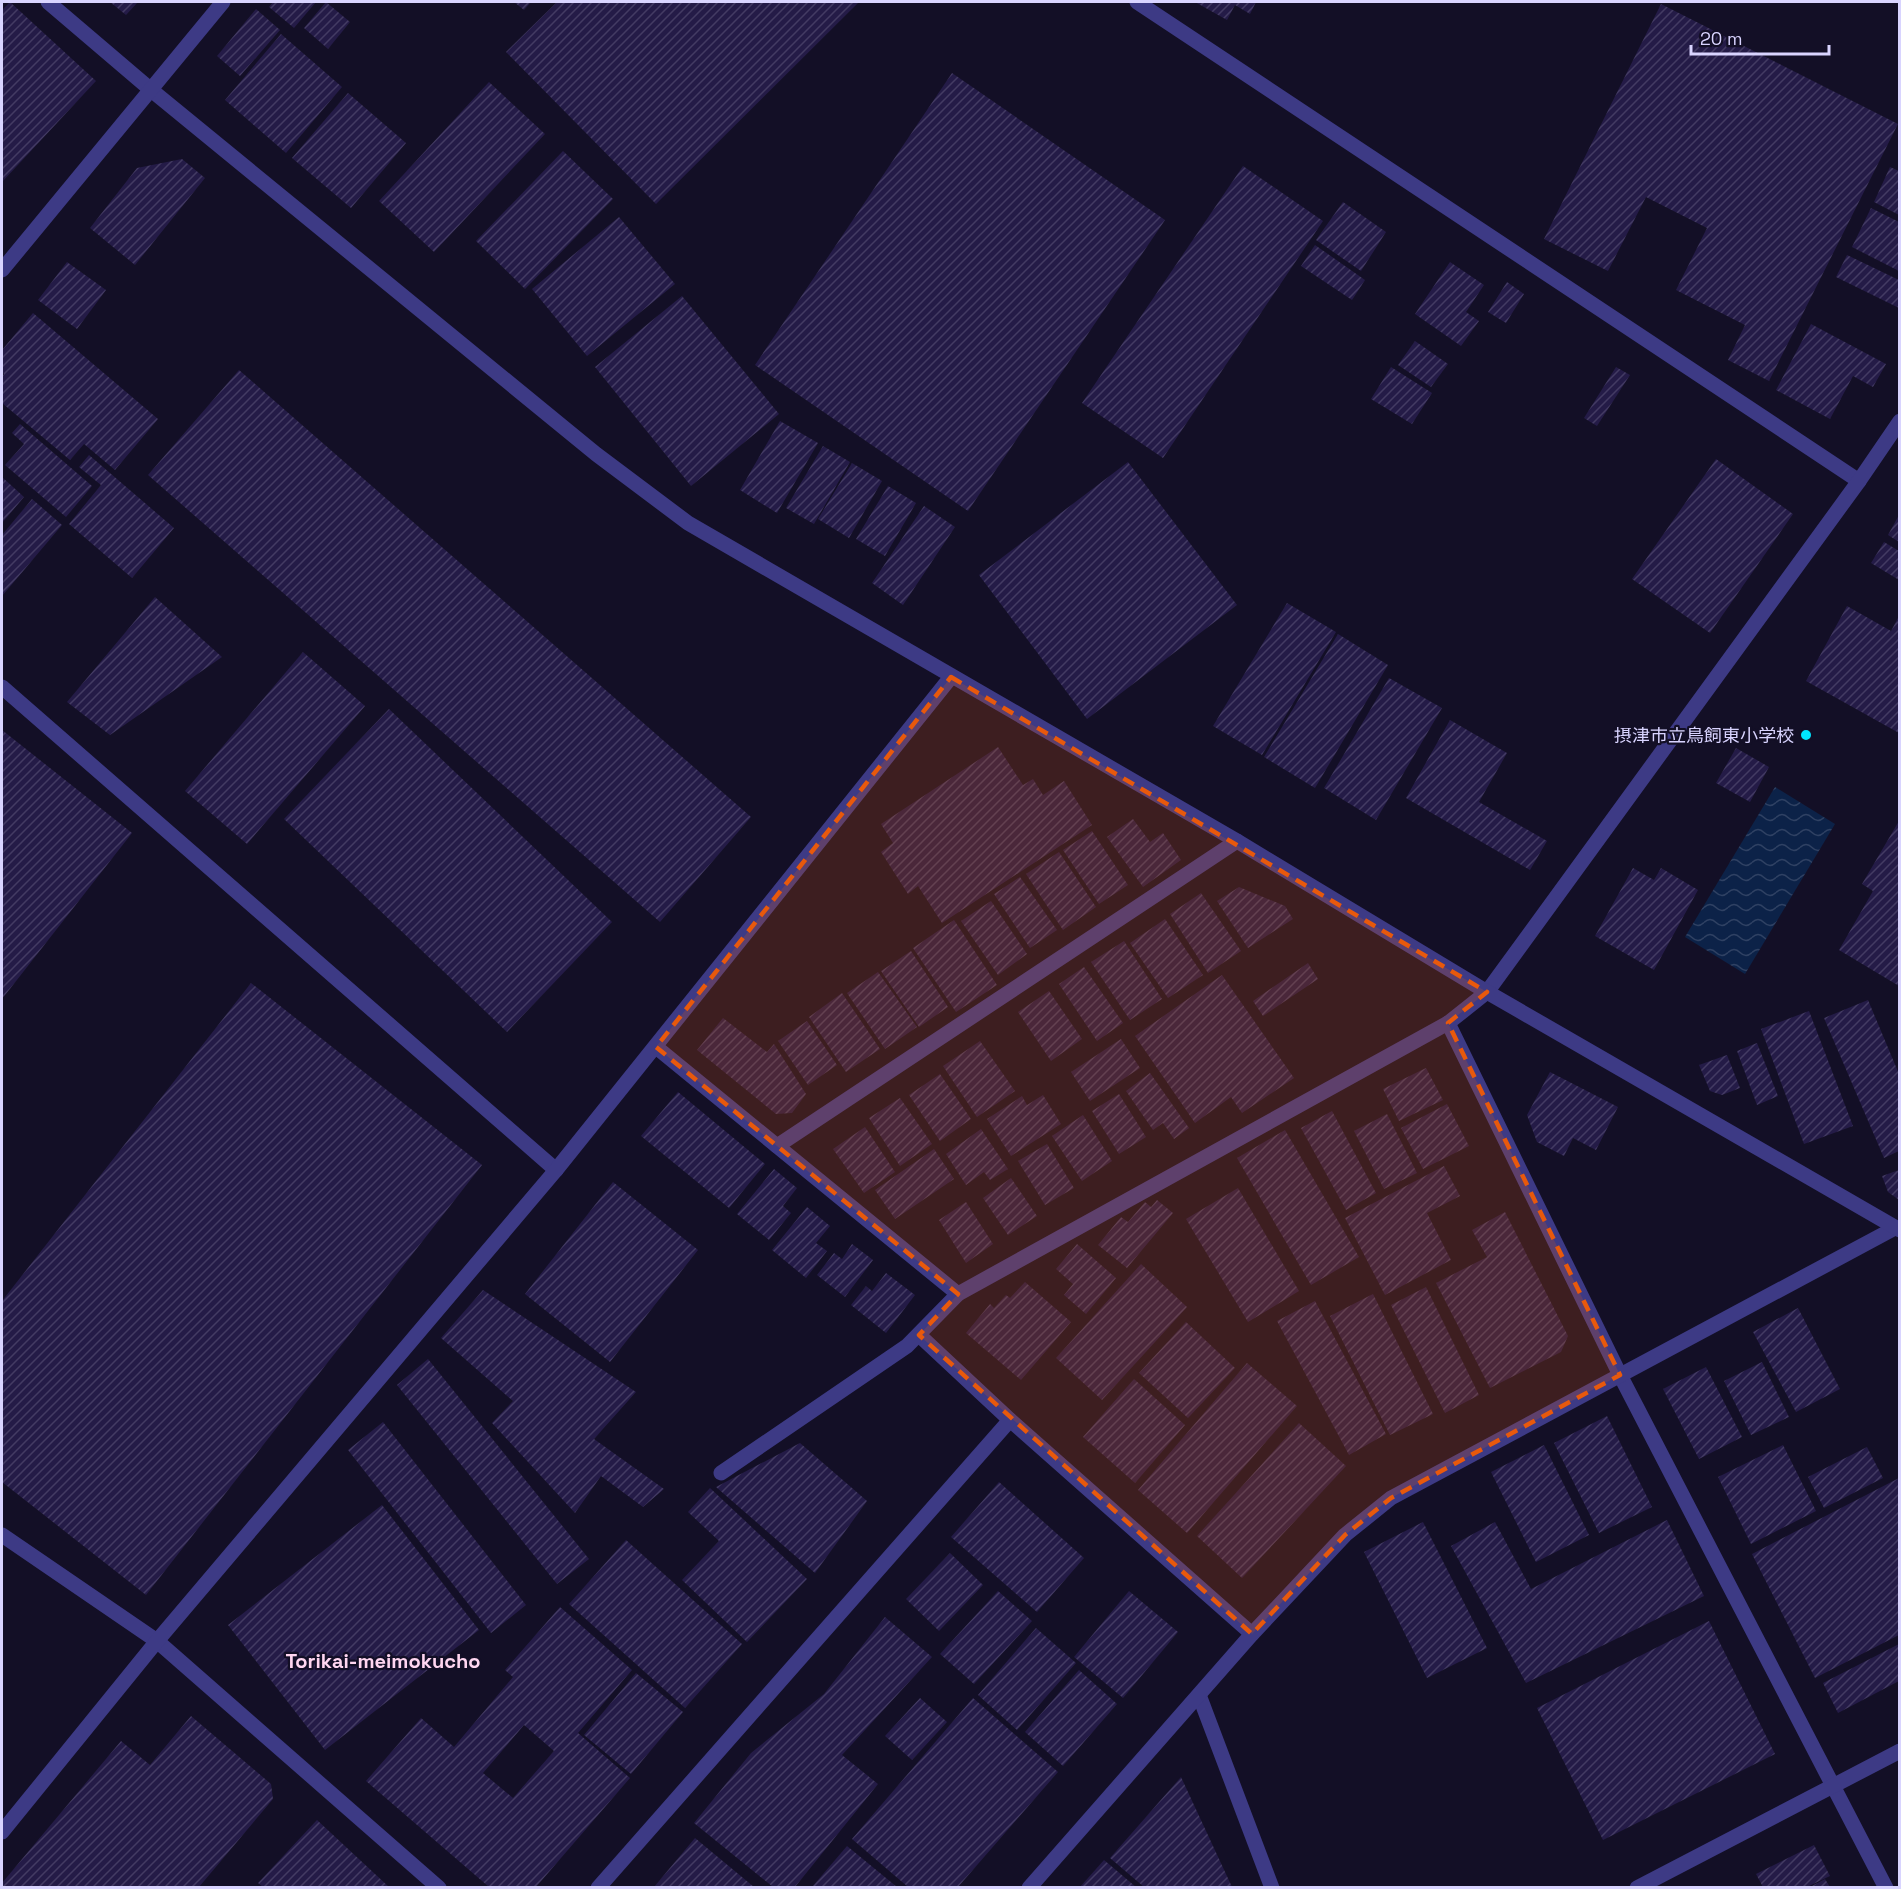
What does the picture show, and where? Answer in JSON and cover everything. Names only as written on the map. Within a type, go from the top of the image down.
[{"type":"street","points":[[48,2],[150,89],[596,454],[688,523],[1237,841],[1487,992],[1897,1229]]},
{"type":"street","points":[[2,270],[223,2]]},
{"type":"street","points":[[1137,2],[1859,482]]},
{"type":"street","points":[[721,1473],[908,1346],[958,1294],[1448,1023],[1487,992],[1859,482],[1899,421]]},
{"type":"street","points":[[2,1832],[156,1641],[556,1170],[951,677]]},
{"type":"street","points":[[2,687],[556,1170]]},
{"type":"street","points":[[777,1146],[1237,841]]},
{"type":"street","points":[[1448,1023],[1620,1375],[1886,1887]]},
{"type":"street","points":[[656,1047],[958,1294]]},
{"type":"street","points":[[1029,1887],[1252,1634],[1345,1535],[1391,1498],[1897,1229]]},
{"type":"street","points":[[919,1335],[1010,1420],[1252,1634]]},
{"type":"street","points":[[598,1887],[1010,1420]]},
{"type":"street","points":[[2,1535],[156,1641],[439,1887]]},
{"type":"street","points":[[1199,1695],[1272,1887]]},
{"type":"street","points":[[1637,1887],[1899,1751]]},
{"type":"highlighted area","points":[[951,677],[1487,992],[1448,1023],[1620,1375],[1391,1498],[1345,1535],[1252,1634],[919,1335],[958,1294],[656,1047]]},
{"type":"water","points":[[1775,787],[1835,824],[1745,974],[1685,937]]},
{"type":"building","points":[[10,2],[96,81],[2,182],[2,10]]},
{"type":"building","points":[[110,2],[138,2],[126,15]]},
{"type":"building","points":[[273,2],[316,2],[294,28],[269,7]]},
{"type":"building","points":[[326,2],[350,22],[328,49],[304,28]]},
{"type":"building","points":[[514,2],[531,2],[524,10]]},
{"type":"building","points":[[557,2],[859,2],[656,204],[506,52]]},
{"type":"building","points":[[1195,2],[1256,2],[1250,14],[1235,5],[1227,20]]},
{"type":"building","points":[[1661,4],[1898,124],[1769,381],[1728,360],[1745,325],[1676,290],[1707,228],[1646,197],[1608,271],[1544,239]]},
{"type":"building","points":[[256,9],[280,30],[240,76],[217,56]]},
{"type":"building","points":[[281,34],[342,87],[286,153],[225,100]]},
{"type":"building","points":[[952,73],[1165,220],[968,511],[755,365]]},
{"type":"building","points":[[489,82],[545,134],[434,252],[379,201]]},
{"type":"building","points":[[348,93],[406,143],[351,208],[292,158]]},
{"type":"building","points":[[563,151],[613,199],[525,289],[476,241]]},
{"type":"building","points":[[182,159],[205,178],[135,265],[90,228],[137,168]]},
{"type":"building","points":[[1243,166],[1323,221],[1163,458],[1082,403]]},
{"type":"building","points":[[1890,167],[1899,171],[1899,215],[1874,202]]},
{"type":"building","points":[[1343,202],[1386,232],[1361,271],[1316,240]]},
{"type":"building","points":[[1871,208],[1899,222],[1899,271],[1852,247]]},
{"type":"building","points":[[619,217],[675,284],[587,356],[532,289]]},
{"type":"building","points":[[1315,245],[1365,280],[1352,300],[1301,266]]},
{"type":"building","points":[[1847,255],[1899,280],[1899,308],[1836,277]]},
{"type":"building","points":[[67,262],[106,290],[77,329],[38,300]]},
{"type":"building","points":[[1450,262],[1484,285],[1466,312],[1479,321],[1461,346],[1415,314]]},
{"type":"building","points":[[1507,282],[1524,294],[1506,323],[1488,312]]},
{"type":"building","points":[[682,296],[779,414],[691,486],[595,367]]},
{"type":"building","points":[[33,313],[158,419],[115,470],[84,444],[70,460],[2,403],[4,374],[2,372],[2,350]]},
{"type":"building","points":[[1811,324],[1886,364],[1873,387],[1853,376],[1830,419],[1776,390]]},
{"type":"building","points":[[1415,341],[1448,364],[1431,387],[1398,365]]},
{"type":"building","points":[[1391,367],[1432,393],[1412,424],[1371,399]]},
{"type":"building","points":[[1616,367],[1630,375],[1597,426],[1584,418]]},
{"type":"building","points":[[239,370],[751,817],[660,922],[148,475]]},
{"type":"building","points":[[780,421],[818,443],[777,513],[740,490]]},
{"type":"building","points":[[20,424],[92,486],[66,517],[5,465],[24,444],[12,433]]},
{"type":"building","points":[[823,446],[850,462],[814,524],[786,508]]},
{"type":"building","points":[[89,455],[174,528],[132,578],[69,524],[101,485],[79,467]]},
{"type":"building","points":[[1716,459],[1793,514],[1710,633],[1632,579]]},
{"type":"building","points":[[1128,462],[1237,605],[1087,719],[979,575]]},
{"type":"building","points":[[852,463],[882,481],[849,538],[818,519]]},
{"type":"building","points":[[2,477],[24,497],[2,523]]},
{"type":"building","points":[[888,486],[916,503],[885,556],[856,539]]},
{"type":"building","points":[[32,499],[62,525],[2,596],[2,535]]},
{"type":"building","points":[[924,506],[955,527],[903,605],[872,583]]},
{"type":"building","points":[[1899,515],[1899,542],[1888,535]]},
{"type":"building","points":[[1884,542],[1899,551],[1899,580],[1871,563]]},
{"type":"building","points":[[155,597],[222,657],[110,735],[67,702]]},
{"type":"building","points":[[1287,603],[1336,632],[1262,755],[1213,726]]},
{"type":"building","points":[[1847,606],[1891,631],[1899,616],[1899,733],[1806,681]]},
{"type":"building","points":[[1338,634],[1388,665],[1315,788],[1264,757]]},
{"type":"building","points":[[303,652],[365,706],[247,844],[185,791]]},
{"type":"building","points":[[1389,678],[1442,708],[1376,820],[1324,788]]},
{"type":"building","points":[[389,709],[612,922],[507,1032],[284,819]]},
{"type":"building","points":[[1450,720],[1507,753],[1479,802],[1547,841],[1530,870],[1406,798]]},
{"type":"building","points":[[2,730],[132,833],[2,999]]},
{"type":"building","points":[[998,747],[1023,785],[1033,779],[1043,795],[1064,781],[1092,825],[942,923],[918,886],[908,894],[881,852],[893,843],[881,824]]},
{"type":"building","points":[[1736,748],[1769,767],[1750,802],[1716,783]]},
{"type":"building","points":[[1133,819],[1150,842],[1163,833],[1181,860],[1143,887],[1107,837]]},
{"type":"building","points":[[1899,821],[1899,986],[1839,950],[1873,891],[1862,884]]},
{"type":"building","points":[[1092,831],[1128,885],[1099,904],[1063,850]]},
{"type":"building","points":[[1059,852],[1096,907],[1063,930],[1026,874]]},
{"type":"building","points":[[1633,868],[1654,880],[1661,868],[1698,890],[1654,970],[1595,936]]},
{"type":"building","points":[[1020,877],[1057,930],[1030,948],[994,894]]},
{"type":"building","points":[[1239,887],[1285,906],[1293,919],[1248,948],[1217,901]]},
{"type":"building","points":[[1201,893],[1241,951],[1208,973],[1170,914]]},
{"type":"building","points":[[991,901],[1027,954],[998,975],[961,921]]},
{"type":"building","points":[[1165,919],[1203,975],[1168,998],[1130,943]]},
{"type":"building","points":[[954,920],[997,985],[956,1012],[913,948]]},
{"type":"building","points":[[1124,941],[1162,999],[1130,1020],[1091,962]]},
{"type":"building","points":[[911,951],[948,1007],[919,1027],[881,971]]},
{"type":"building","points":[[1308,963],[1318,979],[1263,1016],[1253,1001]]},
{"type":"building","points":[[1084,967],[1123,1023],[1097,1041],[1059,984]]},
{"type":"building","points":[[878,972],[917,1027],[885,1049],[847,993]]},
{"type":"building","points":[[1222,975],[1294,1078],[1242,1113],[1231,1097],[1195,1123],[1135,1036]]},
{"type":"building","points":[[251,983],[482,1165],[146,1595],[2,1482],[2,1301]]},
{"type":"building","points":[[1049,991],[1082,1039],[1051,1061],[1018,1012]]},
{"type":"building","points":[[842,993],[880,1049],[846,1072],[809,1017]]},
{"type":"building","points":[[1868,1000],[1899,1074],[1899,1151],[1884,1158],[1824,1018]]},
{"type":"building","points":[[1809,1011],[1853,1126],[1804,1144],[1761,1029]]},
{"type":"building","points":[[723,1018],[767,1052],[774,1044],[806,1094],[792,1113],[776,1114],[697,1050]]},
{"type":"building","points":[[807,1021],[837,1065],[808,1085],[778,1041]]},
{"type":"building","points":[[1121,1039],[1140,1068],[1090,1101],[1071,1072]]},
{"type":"building","points":[[980,1041],[1015,1091],[977,1117],[943,1066]]},
{"type":"building","points":[[1757,1043],[1778,1096],[1757,1105],[1737,1051]]},
{"type":"building","points":[[1727,1055],[1740,1088],[1722,1095],[1710,1091],[1699,1065]]},
{"type":"building","points":[[1426,1068],[1443,1100],[1399,1121],[1383,1089]]},
{"type":"building","points":[[1550,1072],[1618,1107],[1596,1150],[1573,1138],[1564,1156],[1537,1142],[1527,1115]]},
{"type":"building","points":[[1150,1073],[1189,1128],[1174,1139],[1163,1123],[1153,1130],[1126,1091]]},
{"type":"building","points":[[940,1074],[971,1119],[940,1141],[909,1095]]},
{"type":"building","points":[[678,1092],[765,1164],[729,1208],[641,1136]]},
{"type":"building","points":[[1119,1094],[1146,1137],[1119,1154],[1092,1111]]},
{"type":"building","points":[[1043,1095],[1061,1124],[1011,1156],[987,1119],[1022,1096],[1027,1105]]},
{"type":"building","points":[[900,1098],[932,1144],[900,1166],[869,1118]]},
{"type":"building","points":[[1447,1104],[1469,1146],[1423,1169],[1401,1128]]},
{"type":"building","points":[[1332,1111],[1376,1193],[1346,1210],[1301,1128]]},
{"type":"building","points":[[1387,1114],[1417,1173],[1384,1189],[1354,1131]]},
{"type":"building","points":[[1083,1115],[1112,1161],[1082,1181],[1052,1136]]},
{"type":"building","points":[[865,1127],[895,1172],[864,1193],[833,1149]]},
{"type":"building","points":[[981,1129],[1008,1169],[990,1180],[984,1172],[966,1185],[946,1154]]},
{"type":"building","points":[[1285,1130],[1359,1257],[1311,1285],[1237,1158]]},
{"type":"building","points":[[1047,1144],[1074,1188],[1045,1205],[1018,1161]]},
{"type":"building","points":[[934,1149],[954,1179],[895,1219],[875,1190]]},
{"type":"building","points":[[1444,1166],[1460,1196],[1427,1213],[1451,1260],[1385,1295],[1345,1218]]},
{"type":"building","points":[[774,1169],[797,1188],[783,1206],[791,1213],[769,1240],[737,1214]]},
{"type":"building","points":[[1899,1170],[1899,1200],[1888,1192],[1882,1176]]},
{"type":"building","points":[[1011,1178],[1037,1216],[1008,1235],[983,1198]]},
{"type":"building","points":[[613,1182],[698,1250],[610,1362],[525,1294]]},
{"type":"building","points":[[1238,1188],[1299,1291],[1248,1322],[1186,1219]]},
{"type":"building","points":[[1157,1200],[1173,1213],[1127,1268],[1098,1245],[1121,1217],[1128,1222],[1145,1202],[1151,1207]]},
{"type":"building","points":[[966,1202],[993,1244],[966,1263],[939,1220]]},
{"type":"building","points":[[807,1207],[830,1226],[816,1243],[827,1251],[806,1278],[772,1250]]},
{"type":"building","points":[[1505,1212],[1568,1336],[1561,1352],[1490,1388],[1436,1283],[1487,1257],[1472,1230]]},
{"type":"building","points":[[852,1244],[873,1260],[845,1297],[817,1275],[834,1253],[842,1259]]},
{"type":"building","points":[[1077,1244],[1116,1278],[1086,1314],[1064,1295],[1073,1284],[1056,1269]]},
{"type":"building","points":[[1141,1264],[1187,1307],[1102,1400],[1056,1358]]},
{"type":"building","points":[[886,1273],[915,1295],[886,1333],[851,1305],[866,1286],[872,1291]]},
{"type":"building","points":[[1025,1282],[1071,1322],[1021,1380],[966,1333],[990,1304],[994,1308],[1006,1295],[1010,1298]]},
{"type":"building","points":[[1426,1287],[1479,1395],[1445,1413],[1391,1305]]},
{"type":"building","points":[[483,1290],[636,1392],[594,1439],[664,1489],[643,1507],[601,1476],[575,1513],[492,1423],[513,1401],[441,1338]]},
{"type":"building","points":[[1373,1294],[1433,1414],[1390,1435],[1330,1316]]},
{"type":"building","points":[[1315,1301],[1386,1434],[1349,1455],[1277,1321]]},
{"type":"building","points":[[1798,1308],[1840,1389],[1796,1412],[1753,1332]]},
{"type":"building","points":[[1186,1322],[1235,1368],[1188,1418],[1139,1373]]},
{"type":"building","points":[[428,1359],[589,1559],[557,1584],[397,1385]]},
{"type":"building","points":[[1762,1362],[1789,1417],[1751,1435],[1724,1381]]},
{"type":"building","points":[[1247,1363],[1297,1406],[1187,1533],[1138,1490]]},
{"type":"building","points":[[1706,1367],[1742,1437],[1699,1459],[1663,1389]]},
{"type":"building","points":[[1134,1379],[1185,1425],[1135,1483],[1083,1437]]},
{"type":"building","points":[[1607,1416],[1652,1507],[1599,1533],[1554,1443]]},
{"type":"building","points":[[383,1422],[526,1605],[491,1633],[348,1450]]},
{"type":"building","points":[[1299,1423],[1346,1466],[1242,1578],[1197,1536]]},
{"type":"building","points":[[800,1443],[867,1501],[815,1573],[716,1487]]},
{"type":"building","points":[[1544,1445],[1589,1535],[1536,1562],[1491,1472]]},
{"type":"building","points":[[1783,1445],[1816,1511],[1751,1544],[1718,1477]]},
{"type":"building","points":[[1867,1447],[1883,1478],[1824,1508],[1808,1477]]},
{"type":"building","points":[[1899,1478],[1899,1635],[1815,1678],[1752,1554]]},
{"type":"building","points":[[999,1482],[1084,1558],[1037,1612],[951,1537]]},
{"type":"building","points":[[710,1488],[807,1579],[747,1642],[682,1580],[719,1541],[688,1512]]},
{"type":"building","points":[[382,1505],[479,1630],[325,1750],[228,1625]]},
{"type":"building","points":[[1667,1520],[1704,1596],[1526,1683],[1451,1546],[1495,1522],[1531,1589]]},
{"type":"building","points":[[1423,1522],[1487,1648],[1427,1678],[1364,1552]]},
{"type":"building","points":[[626,1540],[742,1644],[685,1708],[569,1604]]},
{"type":"building","points":[[950,1553],[983,1585],[939,1631],[906,1599]]},
{"type":"building","points":[[998,1591],[1032,1621],[974,1684],[940,1654]]},
{"type":"building","points":[[1129,1591],[1178,1632],[1123,1698],[1074,1657]]},
{"type":"building","points":[[560,1607],[632,1670],[578,1733],[630,1778],[536,1887],[489,1887],[366,1781],[421,1718],[454,1747],[513,1677],[505,1670]],"holes":[[[524,1725],[554,1751],[513,1798],[483,1773]]]},
{"type":"building","points":[[885,1617],[932,1657],[842,1755],[878,1784],[795,1887],[773,1887],[694,1823],[751,1753],[824,1694]]},
{"type":"building","points":[[1709,1621],[1775,1754],[1603,1840],[1537,1708]]},
{"type":"building","points":[[1036,1628],[1076,1663],[1017,1730],[978,1695]]},
{"type":"building","points":[[1899,1644],[1899,1681],[1838,1713],[1823,1683]]},
{"type":"building","points":[[1079,1670],[1117,1704],[1063,1766],[1025,1732]]},
{"type":"building","points":[[636,1673],[683,1712],[631,1774],[584,1735]]},
{"type":"building","points":[[920,1698],[947,1722],[912,1760],[885,1736]]},
{"type":"building","points":[[973,1698],[1058,1772],[958,1887],[908,1887],[852,1839]]},
{"type":"building","points":[[191,1716],[271,1784],[273,1799],[199,1887],[2,1887],[2,1883],[121,1741],[150,1765]]},
{"type":"building","points":[[1181,1777],[1232,1887],[1144,1887],[1110,1858]]},
{"type":"building","points":[[317,1820],[389,1887],[263,1887],[258,1883]]},
{"type":"building","points":[[695,1838],[754,1887],[654,1887]]},
{"type":"building","points":[[1814,1845],[1830,1876],[1807,1887],[1763,1887],[1756,1874]]},
{"type":"building","points":[[847,1846],[897,1887],[812,1887]]},
{"type":"building","points":[[1104,1860],[1136,1887],[1080,1887]]},
{"type":"building","points":[[1825,1879],[1830,1887],[1810,1887]]},
{"type":"place","name":"摂津市立鳥飼東小学校","points":[[1806,735]]},
{"type":"district","name":"Torikai-meimokucho","points":[[383,1661]]}]
